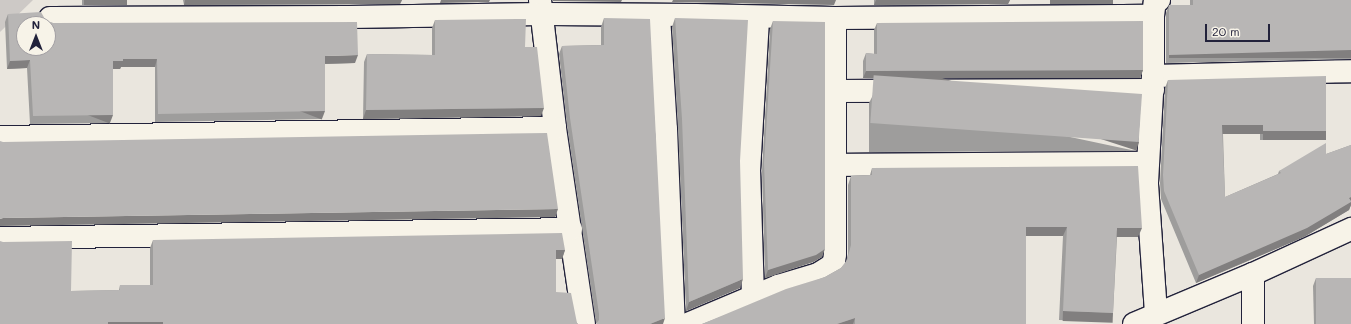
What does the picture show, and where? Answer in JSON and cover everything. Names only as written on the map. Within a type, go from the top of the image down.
[{"type":"street","points":[[541,7],[555,128],[584,324]]},
{"type":"street","points":[[56,18],[349,9],[541,7],[659,16],[695,7],[758,18],[835,18],[1156,8],[1147,204],[1156,314]]},
{"type":"street","points":[[659,16],[666,129],[674,324]]},
{"type":"street","points":[[753,296],[749,171],[758,18]]},
{"type":"street","points":[[688,324],[753,296],[818,274],[831,266],[834,262],[835,18]]},
{"type":"street","points":[[835,91],[1153,83],[1351,71]]},
{"type":"street","points":[[0,137],[555,128]]},
{"type":"street","points":[[835,165],[1148,163]]},
{"type":"street","points":[[0,238],[571,229]]},
{"type":"street","points":[[1134,324],[1253,274],[1351,229]]},
{"type":"street","points":[[1253,274],[1253,324]]},
{"type":"shaded area","points":[[0,0],[33,0],[16,16],[0,32]]},
{"type":"building","points":[[1193,0],[1351,0],[1351,50],[1169,55],[1169,5],[1193,5]]},
{"type":"building","points":[[41,12],[43,16],[16,16],[16,56],[56,56],[56,23],[357,22],[358,55],[325,56],[325,111],[158,114],[157,59],[123,59],[123,61],[113,61],[113,115],[33,116],[30,60],[10,61],[8,14]]},
{"type":"building","points":[[604,18],[650,19],[665,318],[650,324],[596,324],[599,320],[599,314],[570,118],[562,46],[604,45]]},
{"type":"building","points":[[675,18],[748,20],[740,161],[743,279],[689,302],[682,119]]},
{"type":"building","points":[[526,19],[525,47],[537,47],[544,108],[366,110],[367,54],[435,55],[435,20]]},
{"type":"building","points":[[773,21],[825,22],[825,249],[816,255],[768,270],[764,163]]},
{"type":"building","points":[[1143,21],[1143,70],[866,71],[866,53],[877,54],[877,23]]},
{"type":"building","points":[[874,75],[1142,94],[1139,142],[870,123]]},
{"type":"building","points":[[1326,76],[1326,131],[1263,131],[1263,125],[1222,125],[1225,197],[1281,173],[1279,171],[1326,143],[1326,154],[1351,145],[1351,197],[1349,198],[1351,202],[1307,228],[1199,275],[1164,191],[1163,175],[1168,80]]},
{"type":"building","points":[[547,133],[558,209],[0,219],[0,141]]},
{"type":"building","points":[[1138,166],[1142,228],[1117,228],[1113,313],[1063,311],[1067,227],[1026,227],[1026,324],[855,324],[855,318],[837,324],[702,324],[786,289],[825,277],[841,268],[847,260],[851,245],[851,176],[872,175],[872,168]]},
{"type":"building","points":[[562,233],[565,250],[556,250],[556,292],[571,293],[578,324],[163,324],[163,322],[108,322],[108,324],[0,324],[0,241],[72,241],[71,291],[120,290],[120,285],[153,285],[153,240]]},
{"type":"building","points":[[1316,278],[1351,278],[1351,324],[1316,324]]}]
